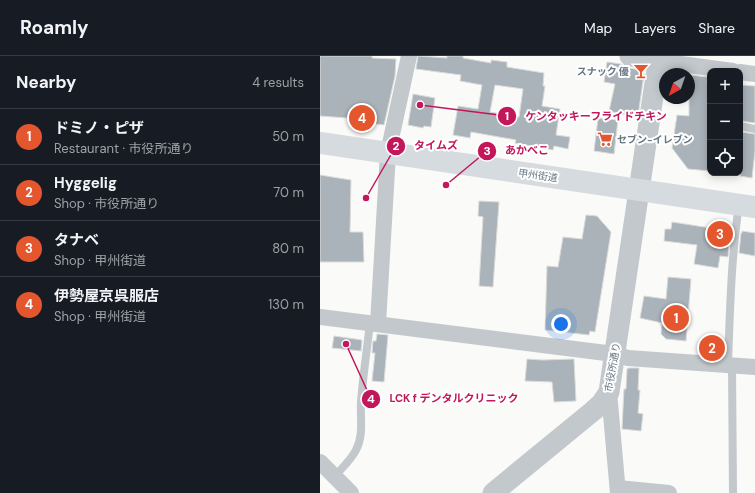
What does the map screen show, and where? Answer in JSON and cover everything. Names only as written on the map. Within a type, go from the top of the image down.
[{"type":"highway","name":"甲州街道","points":[[320,142],[747,206]]},
{"type":"street","points":[[374,323],[388,153],[409,56]]},
{"type":"street","points":[[630,56],[659,58],[715,68]]},
{"type":"street","name":"市役所通り","points":[[493,493],[593,411],[601,404],[609,392],[638,189],[659,58]]},
{"type":"street","points":[[743,72],[755,74]]},
{"type":"street","points":[[320,317],[614,354],[628,358],[730,364],[755,367]]},
{"type":"street","points":[[609,392],[618,491],[669,493]]},
{"type":"street","points":[[320,462],[351,493]]},
{"type":"lane","points":[[743,127],[755,129]]},
{"type":"lane","points":[[733,493],[730,364],[732,283],[736,224],[747,206]]},
{"type":"lane","points":[[334,476],[351,458],[357,449],[360,438],[362,423],[361,403],[374,323]]},
{"type":"building","points":[[320,56],[372,56],[372,58],[396,59],[395,76],[384,125],[368,123],[369,118],[352,120],[347,118],[320,116]]},
{"type":"building","points":[[418,56],[447,58],[447,56],[463,56],[463,58],[491,63],[491,60],[507,62],[507,67],[544,73],[543,86],[545,86],[542,106],[560,109],[556,135],[570,137],[568,149],[554,146],[553,150],[515,143],[516,140],[471,132],[470,138],[453,135],[458,106],[478,109],[482,85],[460,81],[461,75],[416,69]],"holes":[[[495,85],[523,89],[519,117],[490,112]]]},
{"type":"building","points":[[607,62],[642,70],[644,74],[638,116],[609,111],[615,84],[604,82]]},
{"type":"building","points":[[695,76],[707,77],[707,171],[688,169],[672,148],[677,115],[689,116],[689,104],[695,104]]},
{"type":"building","points":[[743,85],[755,86],[755,123],[743,121]]},
{"type":"building","points":[[413,94],[435,98],[431,127],[424,126],[423,128],[408,125]]},
{"type":"building","name":"セブン-イレブン","points":[[598,118],[618,120],[614,154],[594,151]]},
{"type":"building","points":[[743,132],[755,134],[752,178],[740,176],[743,176]]},
{"type":"building","points":[[320,175],[351,180],[350,232],[363,232],[364,262],[320,262]]},
{"type":"building","points":[[479,201],[499,202],[493,287],[479,286],[483,217],[478,216]]},
{"type":"building","points":[[586,215],[597,216],[611,232],[595,332],[590,331],[589,335],[545,330],[547,266],[558,267],[563,237],[582,239]]},
{"type":"building","points":[[672,222],[730,231],[728,257],[720,256],[718,268],[694,264],[697,245],[664,241],[665,229],[671,229]]},
{"type":"building","points":[[742,231],[755,233],[755,256],[739,253]]},
{"type":"building","points":[[668,277],[691,279],[686,341],[666,339],[661,334],[662,323],[640,318],[644,296],[666,299]]},
{"type":"building","points":[[377,334],[388,335],[384,382],[372,381],[375,353],[372,353],[373,341],[376,341]]},
{"type":"building","points":[[334,336],[362,340],[361,351],[332,348]]},
{"type":"building","points":[[527,359],[574,359],[576,401],[554,402],[552,382],[525,381]]},
{"type":"building","points":[[639,368],[638,390],[640,390],[638,413],[643,414],[641,431],[622,429],[624,389],[626,389],[627,369]]},
{"type":"place","name":"スナック 優","points":[[641,71]]},
{"type":"place","name":"ケンタッキーフライドチキン","points":[[420,105]]},
{"type":"place","name":"伊勢屋京呉服店","points":[[362,118]]},
{"type":"place","name":"セブン-イレブン","points":[[605,139]]},
{"type":"place","name":"あかべこ","points":[[446,185]]},
{"type":"place","name":"タイムズ","points":[[366,198]]},
{"type":"place","name":"タナベ","points":[[720,234]]},
{"type":"place","name":"ドミノ・ピザ","points":[[676,318]]},
{"type":"place","name":"LCK f デンタルクリニック","points":[[346,344]]},
{"type":"place","name":"Hyggelig","points":[[712,348]]}]
